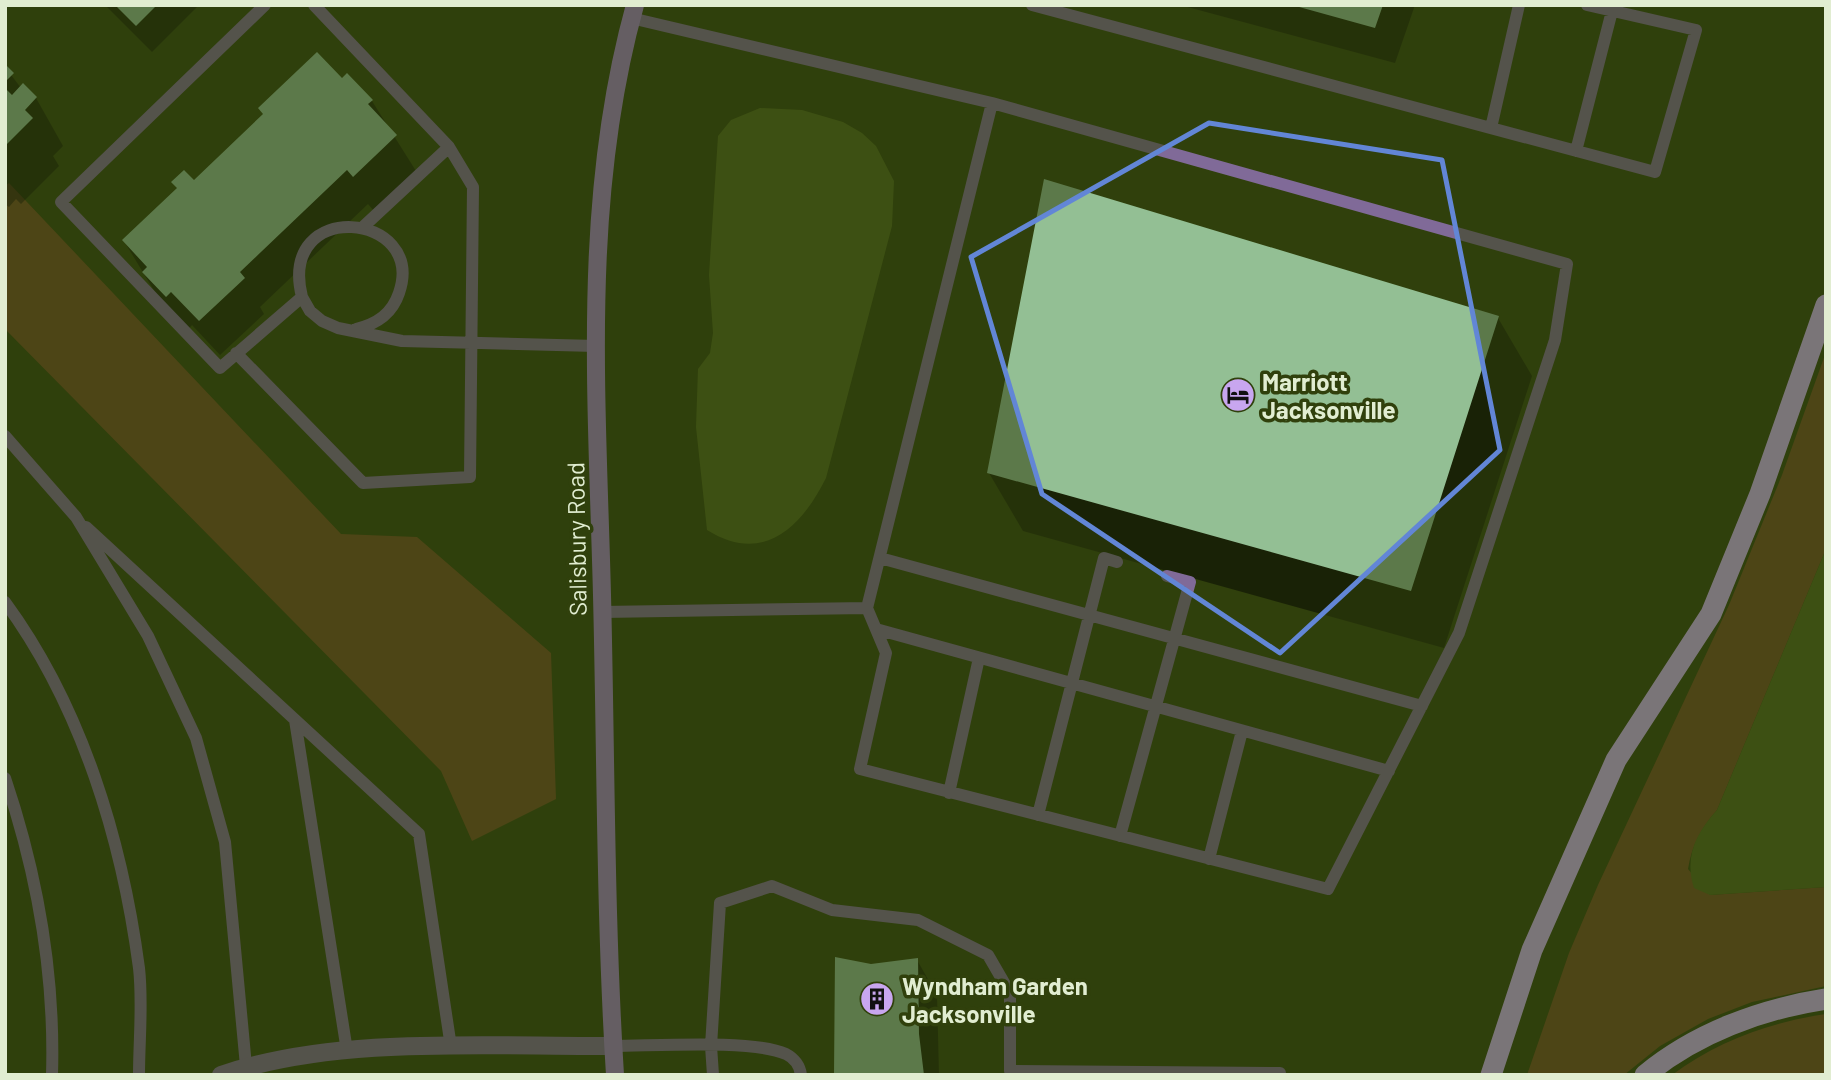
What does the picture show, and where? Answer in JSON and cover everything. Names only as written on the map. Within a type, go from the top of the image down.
[{"type":"highway","points":[[1491,1075],[1532,950],[1616,760],[1711,614],[1760,494],[1826,305]]},
{"type":"highway","points":[[1645,1075],[1703,1038],[1746,1019],[1790,1005],[1826,999]]},
{"type":"street","name":"Salisbury Road","points":[[615,1075],[594,284],[607,132],[633,12]]},
{"type":"street","points":[[221,1075],[266,1060],[347,1051],[613,1046]]},
{"type":"lane","points":[[265,5],[61,201],[220,368],[302,297]]},
{"type":"lane","points":[[236,353],[363,483],[470,477],[469,342],[473,187],[449,147],[314,5]]},
{"type":"lane","points":[[1032,5],[1655,172],[1696,30],[1587,5]]},
{"type":"lane","points":[[1491,128],[1519,5]]},
{"type":"lane","points":[[1576,151],[1612,11]]},
{"type":"lane","points":[[633,12],[992,103],[1567,264],[1555,340],[1459,633],[1328,889],[860,769],[887,653],[867,608],[992,103]]},
{"type":"lane","points":[[363,227],[449,147]]},
{"type":"lane","points":[[356,329],[370,326],[390,311],[396,302],[401,280],[398,257],[389,243],[377,233],[363,227],[340,226],[314,240],[304,252],[299,268],[302,297],[310,311],[322,321],[338,328],[356,329],[402,341],[596,346]]},
{"type":"lane","points":[[5,436],[76,517],[419,834],[452,1047]]},
{"type":"lane","points":[[76,517],[148,636],[196,738],[225,842],[246,1066]]},
{"type":"lane","points":[[880,558],[1422,706]]},
{"type":"lane","points":[[1038,815],[1104,558],[1117,562]]},
{"type":"lane","points":[[1120,836],[1158,707],[1190,582],[1167,576]]},
{"type":"lane","points":[[5,602],[36,643],[83,741],[117,854],[139,970],[139,1075]]},
{"type":"lane","points":[[602,611],[867,608]]},
{"type":"lane","points":[[876,629],[1389,771]]},
{"type":"lane","points":[[949,793],[979,658]]},
{"type":"lane","points":[[295,720],[347,1051]]},
{"type":"lane","points":[[1209,859],[1242,731]]},
{"type":"lane","points":[[5,778],[19,820],[40,913],[54,1017],[52,1075]]},
{"type":"lane","points":[[713,1075],[711,1046],[720,903],[772,886],[832,909],[918,920],[988,954],[1010,993],[1010,1073],[1279,1075]]},
{"type":"lane","points":[[613,1046],[748,1046],[785,1054],[800,1068],[801,1075]]},
{"type":"highlighted area","points":[[1209,123],[1442,160],[1500,450],[1280,653],[1042,494],[971,257]]},
{"type":"shaded area","points":[[760,108],[802,110],[843,122],[862,133],[876,146],[894,181],[892,226],[826,478],[805,512],[792,526],[763,542],[746,544],[727,540],[707,530],[696,427],[698,369],[710,353],[713,333],[709,275],[718,136],[731,120]]},
{"type":"shaded area","points":[[9,183],[341,534],[417,537],[551,653],[556,799],[472,841],[441,771],[5,329],[5,186]]},
{"type":"shaded area","points":[[1826,352],[1826,549],[1717,810],[1702,830],[1688,869],[1710,895],[1826,887],[1826,986],[1752,1002],[1708,1019],[1660,1046],[1624,1075],[1527,1075],[1569,953],[1729,605],[1782,475]]},
{"type":"shaded area","points":[[1826,549],[1826,887],[1710,895],[1694,888],[1690,866],[1694,846],[1703,828],[1717,810]]},
{"type":"shaded area","points":[[1826,1014],[1826,1075],[1672,1075],[1707,1052],[1745,1035],[1785,1022]]},
{"type":"building","points":[[115,5],[157,5],[136,26]]},
{"type":"building","points":[[1292,5],[1383,5],[1375,28]]},
{"type":"building","points":[[317,52],[342,78],[347,73],[373,100],[368,104],[397,135],[353,177],[347,170],[240,272],[245,278],[199,321],[171,292],[166,297],[142,272],[147,267],[122,240],[177,188],[171,182],[184,170],[194,180],[263,114],[258,108]]},
{"type":"building","points":[[5,64],[14,73],[5,82]]},
{"type":"building","points":[[23,83],[37,97],[25,110],[33,118],[5,146],[5,88],[12,95]]},
{"type":"building","name":"Marriott Jacksonville","points":[[1044,179],[1499,316],[1411,591],[987,473]]},
{"type":"building","name":"Wyndham Garden Jacksonville","points":[[835,957],[871,964],[918,958],[919,1034],[924,1075],[834,1075]]},
{"type":"place","name":"Marriott Jacksonville","points":[[1238,395]]},
{"type":"place","name":"Wyndham Garden Jacksonville","points":[[877,999]]}]
